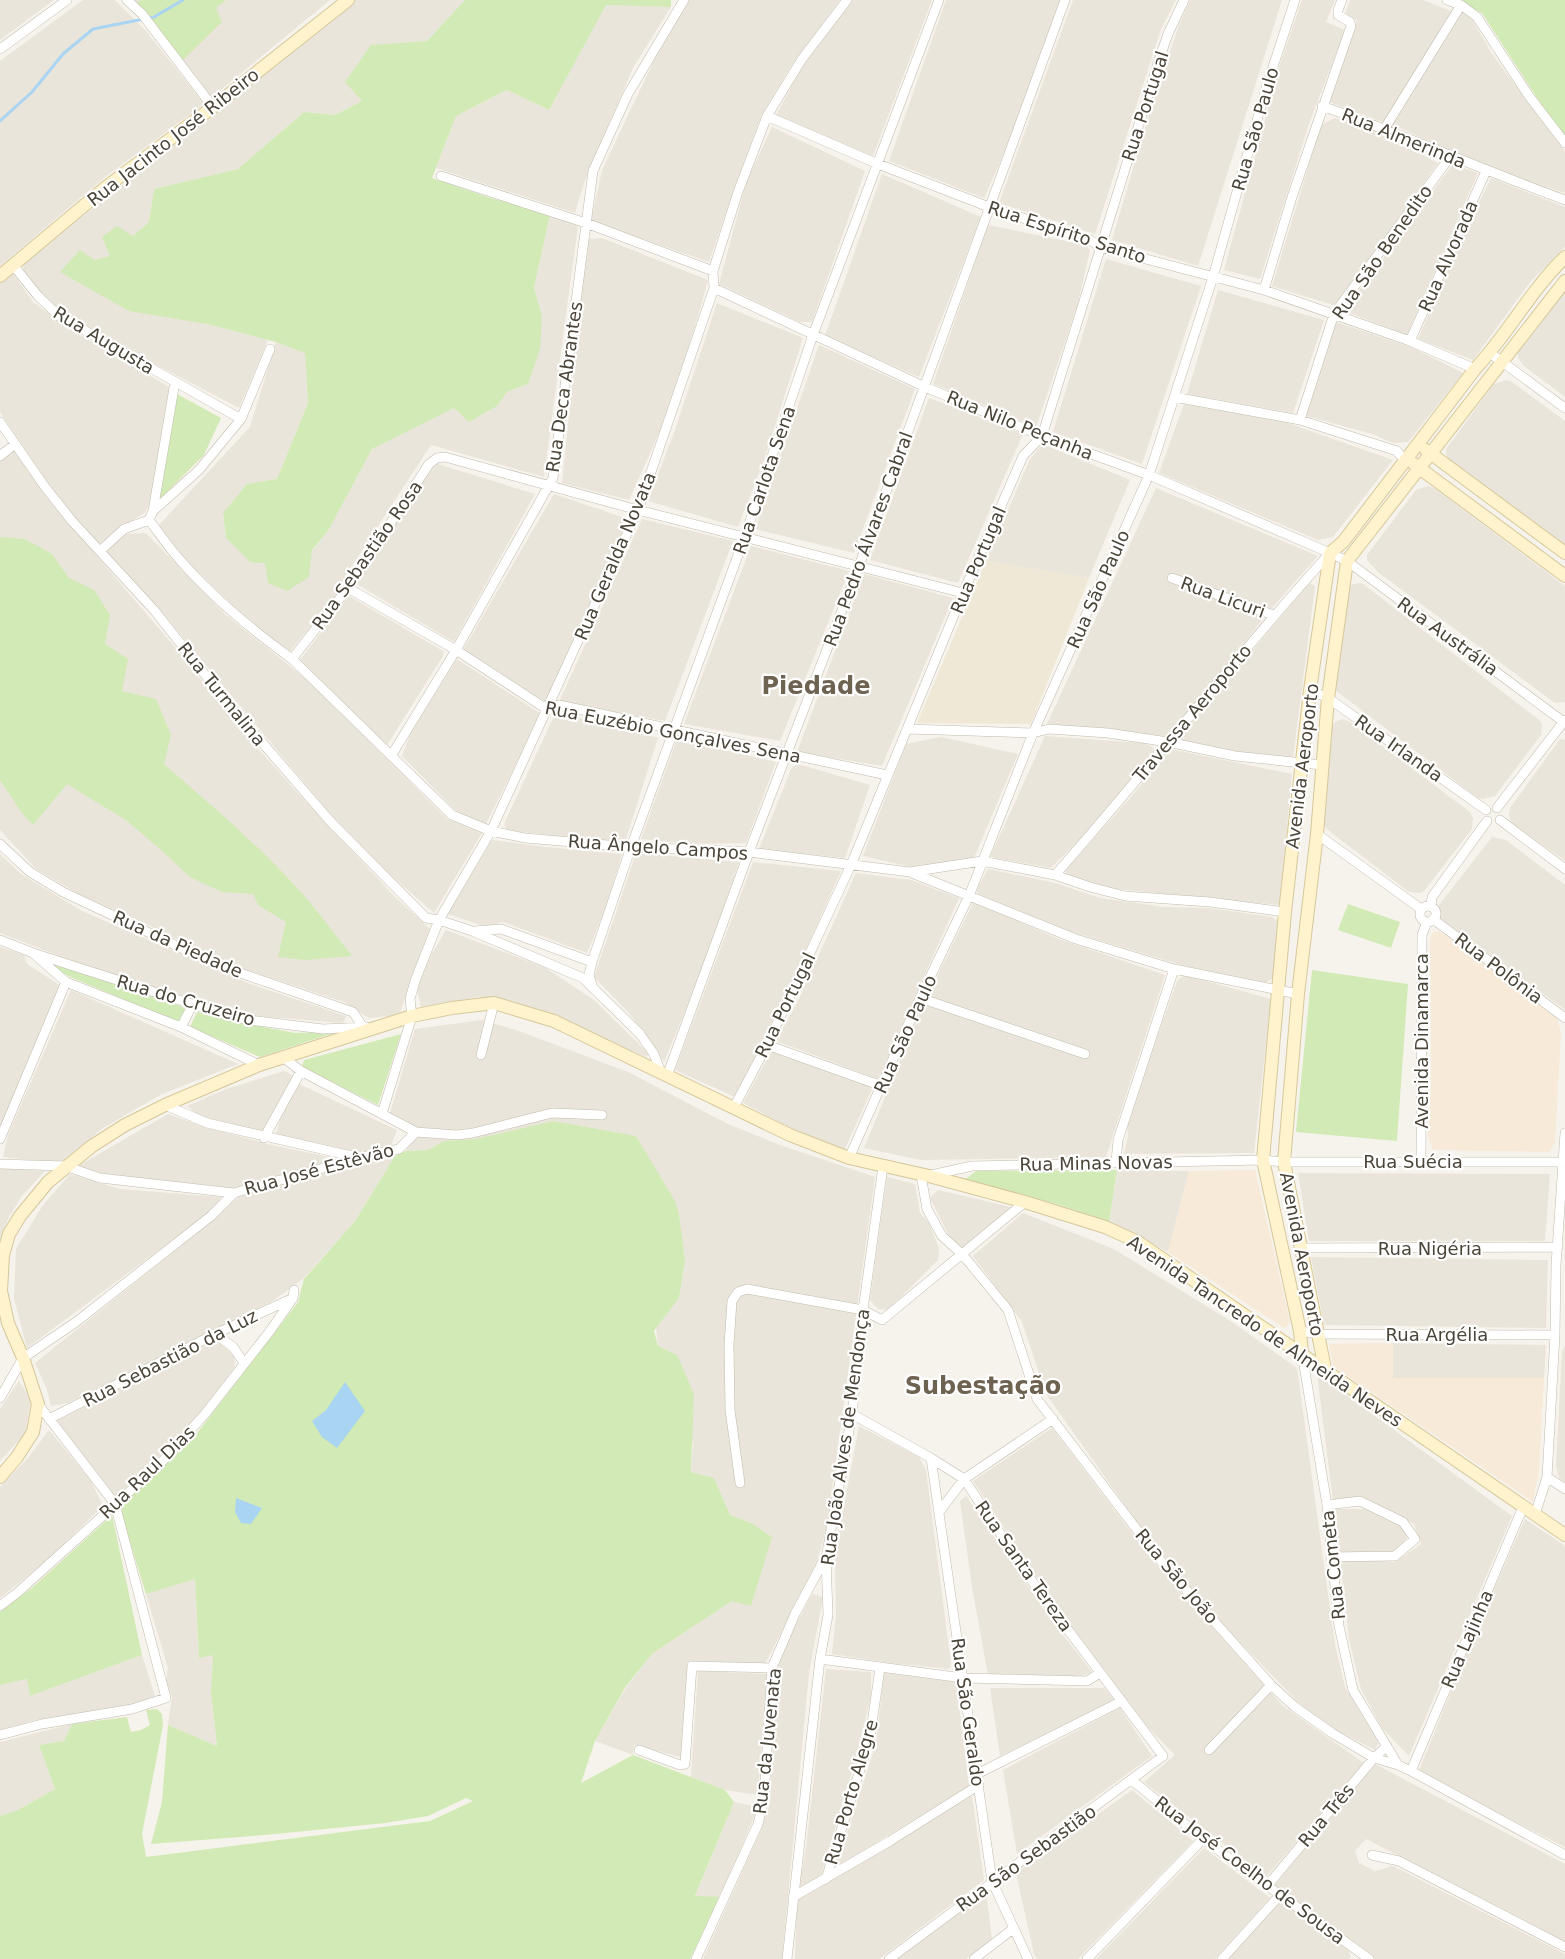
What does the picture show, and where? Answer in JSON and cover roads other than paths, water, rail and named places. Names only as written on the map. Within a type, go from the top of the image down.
[{"type":"street","points":[[0,49],[68,0]]},
{"type":"street","points":[[127,0],[142,14],[213,107]]},
{"type":"street","name":"Rua Jacinto José Ribeiro","points":[[0,276],[106,186],[213,107],[348,0]]},
{"type":"street","name":"Rua Deca Abrantes","points":[[391,756],[456,650],[553,478],[593,171],[628,94],[684,0]]},
{"type":"street","name":"Rua Geralda Novata","points":[[382,1114],[412,1016],[410,999],[415,981],[439,920],[490,831],[548,710],[638,510],[714,288],[713,271],[738,192],[767,116],[802,58],[847,0]]},
{"type":"street","name":"Rua Carlota Sena","points":[[592,962],[631,847],[745,536],[813,335],[939,0]]},
{"type":"street","name":"Rua Pedro Álvares Cabral","points":[[664,1075],[859,566],[1065,0]]},
{"type":"street","name":"Rua Portugal","points":[[734,1107],[767,1045],[851,865],[963,593],[1023,456],[1042,436],[1165,43],[1184,0]]},
{"type":"street","name":"Rua São Paulo","points":[[849,1158],[920,998],[969,896],[1033,733],[1149,475],[1213,277],[1267,85],[1294,0]]},
{"type":"street","points":[[1323,106],[1351,26],[1350,22],[1338,15],[1342,0]]},
{"type":"street","points":[[1448,0],[1461,5],[1477,17],[1529,96],[1565,143]]},
{"type":"street","points":[[1385,128],[1461,5]]},
{"type":"street","name":"Rua Almerinda","points":[[1264,290],[1323,106],[1385,128],[1450,157],[1565,200]]},
{"type":"street","name":"Rua Espírito Santo","points":[[767,116],[878,164],[989,207],[1090,240],[1100,247],[1264,290],[1410,341],[1475,369]]},
{"type":"street","name":"Rua São Benedito","points":[[1300,420],[1334,314],[1450,157]]},
{"type":"street","name":"Rua Alvorada","points":[[1410,341],[1486,171]]},
{"type":"street","points":[[441,176],[586,223],[713,271]]},
{"type":"street","points":[[1330,553],[1343,542],[1401,455],[1418,444],[1475,369],[1490,353],[1548,273],[1565,257]]},
{"type":"street","name":"Rua Augusta","points":[[13,265],[38,296],[59,316],[241,419]]},
{"type":"street","name":"Avenida Aeroporto","points":[[1325,1369],[1284,1162],[1298,994],[1317,834],[1328,698],[1347,561],[1565,281]]},
{"type":"street","name":"Rua Nilo Peçanha","points":[[714,288],[925,387],[1042,436],[1149,475],[1330,553]]},
{"type":"street","points":[[100,551],[124,529],[151,515],[199,470],[241,419],[270,349]]},
{"type":"street","points":[[1490,353],[1565,408]]},
{"type":"street","points":[[151,515],[175,382]]},
{"type":"street","points":[[1174,397],[1300,420],[1401,455],[1565,576]]},
{"type":"street","name":"Rua Turmalina","points":[[0,422],[65,512],[154,610],[222,696],[330,821],[426,918],[472,931],[583,978],[640,1034],[654,1054],[664,1075]]},
{"type":"street","points":[[0,456],[15,444]]},
{"type":"street","points":[[1418,444],[1565,553]]},
{"type":"street","name":"Rua Sebastião Rosa","points":[[292,659],[348,588],[429,464],[437,458],[445,457],[549,487]]},
{"type":"street","points":[[549,487],[963,593]]},
{"type":"street","name":"Rua Ângelo Campos","points":[[151,515],[179,559],[208,590],[264,639],[292,659],[452,815],[490,831],[525,838],[631,847],[749,852],[910,872],[982,861],[1055,875],[1125,896],[1210,902],[1285,912]]},
{"type":"street","name":"Avenida Aeroporto","points":[[1302,1353],[1300,1331],[1263,1160],[1285,912],[1310,690],[1330,553]]},
{"type":"street","name":"Rua Austrália","points":[[1330,553],[1347,561],[1564,721]]},
{"type":"street","name":"Travessa Aeroporto","points":[[1055,875],[1273,615],[1330,553]]},
{"type":"street","name":"Rua Licuri","points":[[1172,578],[1273,615]]},
{"type":"street","name":"Rua Euzébio Gonçalves Sena","points":[[348,588],[456,650],[548,710],[559,705],[887,775]]},
{"type":"street","name":"Rua Irlanda","points":[[1310,690],[1328,698],[1486,810]]},
{"type":"street","points":[[1497,808],[1564,721]]},
{"type":"street","points":[[907,729],[1033,733],[1049,729],[1108,733],[1168,742],[1235,756],[1322,765]]},
{"type":"street","points":[[1491,807],[1497,808],[1501,814],[1500,820],[1494,824],[1487,821],[1484,816],[1486,810],[1491,807]]},
{"type":"street","points":[[1500,820],[1565,869]]},
{"type":"street","points":[[1421,909],[1420,917],[1430,920],[1436,914],[1431,906],[1432,897],[1487,821]]},
{"type":"street","points":[[1317,834],[1421,909]]},
{"type":"street","name":"Rua da Piedade","points":[[0,844],[30,872],[63,892],[217,964],[353,1012],[363,1027]]},
{"type":"street","points":[[910,872],[1076,939],[1174,969],[1298,994]]},
{"type":"street","points":[[1421,909],[1431,906]]},
{"type":"street","name":"Rua Polônia","points":[[1430,920],[1565,1018]]},
{"type":"street","name":"Avenida Dinamarca","points":[[1420,1161],[1422,935],[1430,920]]},
{"type":"street","name":"Rua Turmalina","points":[[472,931],[501,929],[592,962]]},
{"type":"street","name":"Rua do Cruzeiro","points":[[0,940],[192,1006],[257,1021],[323,1029],[378,1027]]},
{"type":"street","name":"Rua do Cruzeiro","points":[[33,953],[66,982],[181,1027],[259,1065]]},
{"type":"street","points":[[583,978],[592,962]]},
{"type":"street","points":[[592,962],[589,975],[592,985]]},
{"type":"street","points":[[1116,1162],[1118,1140],[1174,969]]},
{"type":"street","points":[[0,1138],[66,982]]},
{"type":"street","points":[[920,998],[1085,1054]]},
{"type":"street","points":[[482,1055],[494,1004]]},
{"type":"street","name":"Avenida Tancredo de Almeida Neves","points":[[0,1477],[17,1457],[33,1432],[38,1404],[23,1358],[8,1323],[1,1291],[3,1255],[9,1234],[20,1216],[48,1182],[92,1146],[125,1125],[165,1105],[259,1065],[412,1016],[452,1008],[494,1004],[554,1021],[790,1135],[849,1158],[925,1175],[1025,1202],[1105,1227],[1138,1242],[1565,1535]]},
{"type":"street","points":[[181,1027],[192,1006]]},
{"type":"street","points":[[767,1045],[882,1086]]},
{"type":"street","points":[[284,1058],[301,1071],[416,1132]]},
{"type":"street","points":[[264,1138],[301,1071]]},
{"type":"street","points":[[165,1105],[207,1123],[264,1138],[359,1158]]},
{"type":"street","name":"Rua José Estêvão","points":[[0,1398],[23,1358],[94,1308],[211,1216],[234,1193],[399,1149],[416,1132],[457,1135],[552,1113],[602,1115]]},
{"type":"street","points":[[1535,1515],[1547,1477],[1556,1313],[1556,1265],[1561,1250],[1565,1133]]},
{"type":"street","name":"Rua Suécia","points":[[1263,1160],[1284,1162],[1563,1162]]},
{"type":"street","name":"Rua Minas Novas","points":[[925,1175],[972,1166],[1263,1160]]},
{"type":"street","points":[[0,1164],[65,1167],[100,1178],[234,1193]]},
{"type":"street","name":"Rua João Alves de Mendonça","points":[[787,1959],[820,1659],[828,1615],[825,1558],[852,1414],[863,1310],[883,1166]]},
{"type":"street","name":"Rua São João","points":[[925,1175],[927,1209],[942,1236],[963,1255],[1008,1310],[1037,1399],[1164,1565],[1271,1685],[1294,1707],[1374,1758],[1411,1771],[1565,1855]]},
{"type":"street","points":[[740,1483],[730,1410],[729,1345],[732,1301],[738,1292],[747,1289],[863,1310],[882,1320],[1025,1202]]},
{"type":"street","name":"Rua Nigéria","points":[[1302,1248],[1561,1250]]},
{"type":"street","name":"Rua Sebastião da Luz","points":[[49,1419],[214,1334],[258,1314],[293,1294]]},
{"type":"street","name":"Rua Raul Dias","points":[[0,1606],[159,1465],[205,1414],[270,1331],[293,1294]]},
{"type":"street","points":[[1556,1313],[1565,1320]]},
{"type":"street","points":[[258,1314],[267,1321],[270,1331]]},
{"type":"street","name":"Rua Argélia","points":[[1300,1331],[1319,1334],[1555,1335]]},
{"type":"street","points":[[214,1334],[233,1347],[244,1363]]},
{"type":"street","name":"Rua Cometa","points":[[1302,1353],[1327,1505],[1339,1626],[1353,1690],[1398,1765]]},
{"type":"street","points":[[0,1735],[42,1724],[132,1709],[166,1698],[115,1504],[38,1404]]},
{"type":"street","name":"Rua Santa Tereza","points":[[852,1414],[964,1479],[1038,1590],[1163,1756]]},
{"type":"street","points":[[940,1511],[964,1479],[1053,1419]]},
{"type":"street","name":"Rua São Geraldo","points":[[931,1458],[992,1881],[1028,1959]]},
{"type":"street","points":[[1547,1477],[1565,1489]]},
{"type":"street","points":[[1327,1505],[1360,1501],[1403,1522],[1415,1539],[1395,1556],[1331,1557]]},
{"type":"street","name":"Rua Lajinha","points":[[1411,1771],[1523,1507]]},
{"type":"street","name":"Rua da Juvenata","points":[[696,1959],[758,1824],[764,1799],[772,1668],[795,1614],[825,1558]]},
{"type":"street","points":[[820,1659],[963,1678],[1087,1681],[1100,1673]]},
{"type":"street","points":[[639,1750],[680,1765],[685,1764],[692,1666],[772,1668]]},
{"type":"street","name":"Rua Porto Alegre","points":[[826,1879],[870,1737],[880,1668]]},
{"type":"street","points":[[1209,1750],[1271,1685]]},
{"type":"street","points":[[977,1774],[1122,1701]]},
{"type":"street","name":"Rua Três","points":[[1267,1886],[1374,1758],[1387,1746]]},
{"type":"street","name":"Rua São Sebastião","points":[[889,1959],[1163,1756]]},
{"type":"street","name":"Rua José Coelho de Sousa","points":[[1132,1780],[1203,1839],[1362,1957]]},
{"type":"street","points":[[793,1897],[979,1785]]},
{"type":"street","points":[[1087,1959],[1203,1839]]},
{"type":"street","points":[[1372,1855],[1400,1861],[1565,1947]]},
{"type":"street","points":[[1222,1959],[1280,1895]]},
{"type":"street","points":[[974,1959],[1014,1928]]},
{"type":"water","points":[[345,1382],[365,1411],[337,1448],[322,1437],[312,1421],[326,1410]]},
{"type":"water","points":[[236,1498],[262,1508],[251,1524],[241,1523],[235,1512]]},
{"type":"waterway","points":[[0,121],[32,92],[63,54],[93,29],[154,17],[183,0]]},
{"type":"district","name":"Piedade","points":[[816,686]]},
{"type":"district","name":"Subestação","points":[[983,1386]]}]
